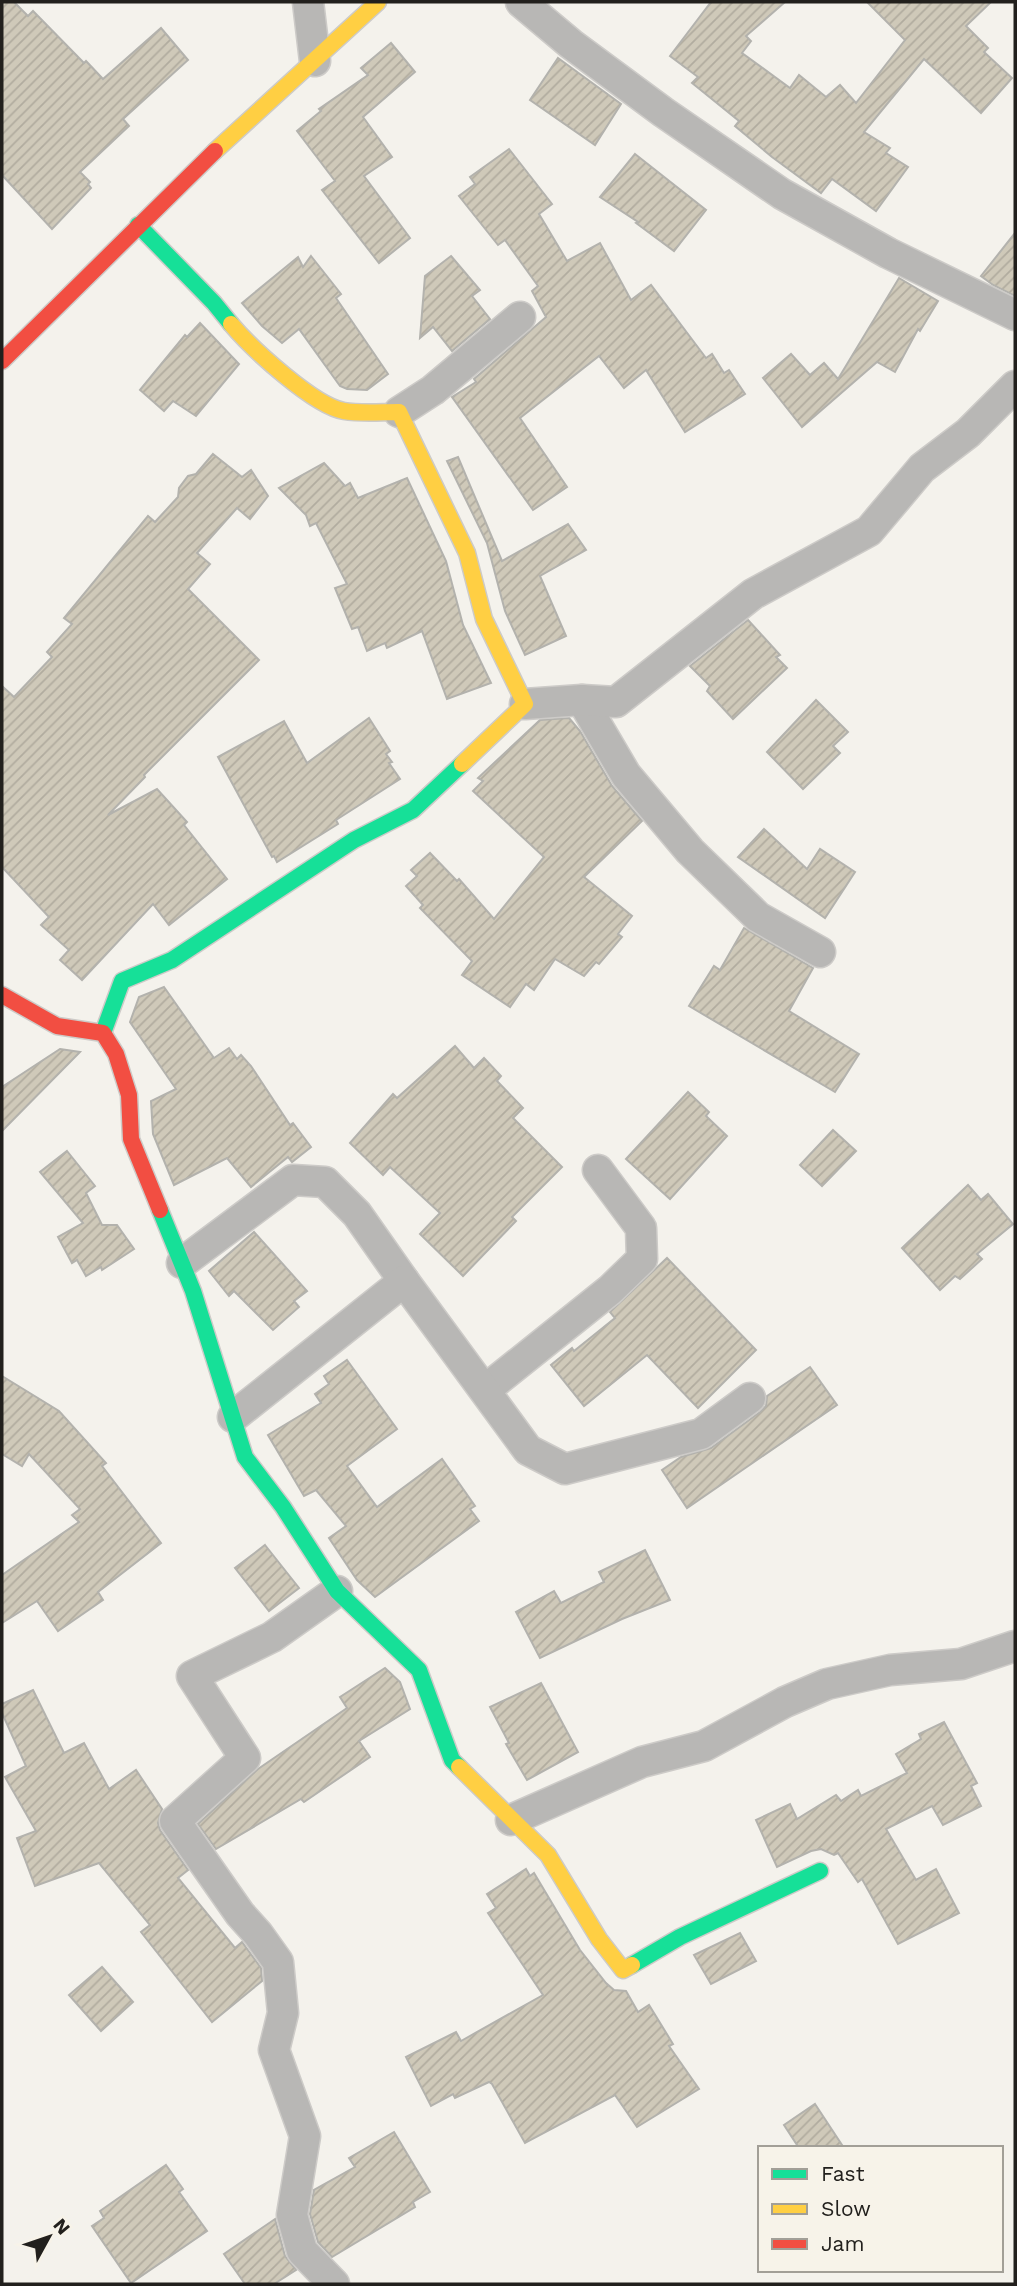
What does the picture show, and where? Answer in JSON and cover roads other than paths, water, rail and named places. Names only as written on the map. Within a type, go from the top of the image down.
[{"type":"street","points":[[309,2],[314,61]]},
{"type":"street","points":[[2,361],[209,156],[378,2]]},
{"type":"street","points":[[522,2],[571,44],[663,112],[782,194],[888,253],[1015,314]]},
{"type":"street","points":[[138,225],[214,303],[246,342],[316,399],[342,411],[399,411],[433,390],[520,317]]},
{"type":"street","points":[[103,1033],[122,981],[172,960],[354,840],[413,810],[525,704],[582,700],[615,702],[753,594],[869,531],[922,468],[968,433],[1015,386]]},
{"type":"street","points":[[399,411],[467,553],[484,619],[525,704]]},
{"type":"street","points":[[582,700],[626,775],[690,850],[758,917],[820,952]]},
{"type":"street","points":[[2,995],[57,1026],[103,1033],[116,1054],[129,1095],[131,1139],[182,1263],[245,1457],[282,1507],[337,1591],[419,1670],[452,1760],[548,1855],[599,1938],[623,1970],[680,1937],[820,1871]]},
{"type":"street","points":[[485,1390],[610,1290],[642,1259],[641,1228],[598,1170]]},
{"type":"street","points":[[182,1263],[293,1180],[325,1182],[357,1214],[528,1450],[565,1469],[701,1434],[750,1398]]},
{"type":"street","points":[[233,1417],[404,1281]]},
{"type":"street","points":[[327,2282],[302,2251],[292,2215],[304,2136],[274,2050],[283,2013],[278,1962],[240,1914],[175,1821],[246,1758],[192,1676],[272,1637],[337,1591]]},
{"type":"street","points":[[511,1820],[642,1762],[704,1746],[785,1702],[827,1684],[890,1670],[961,1664],[1015,1646]]}]
